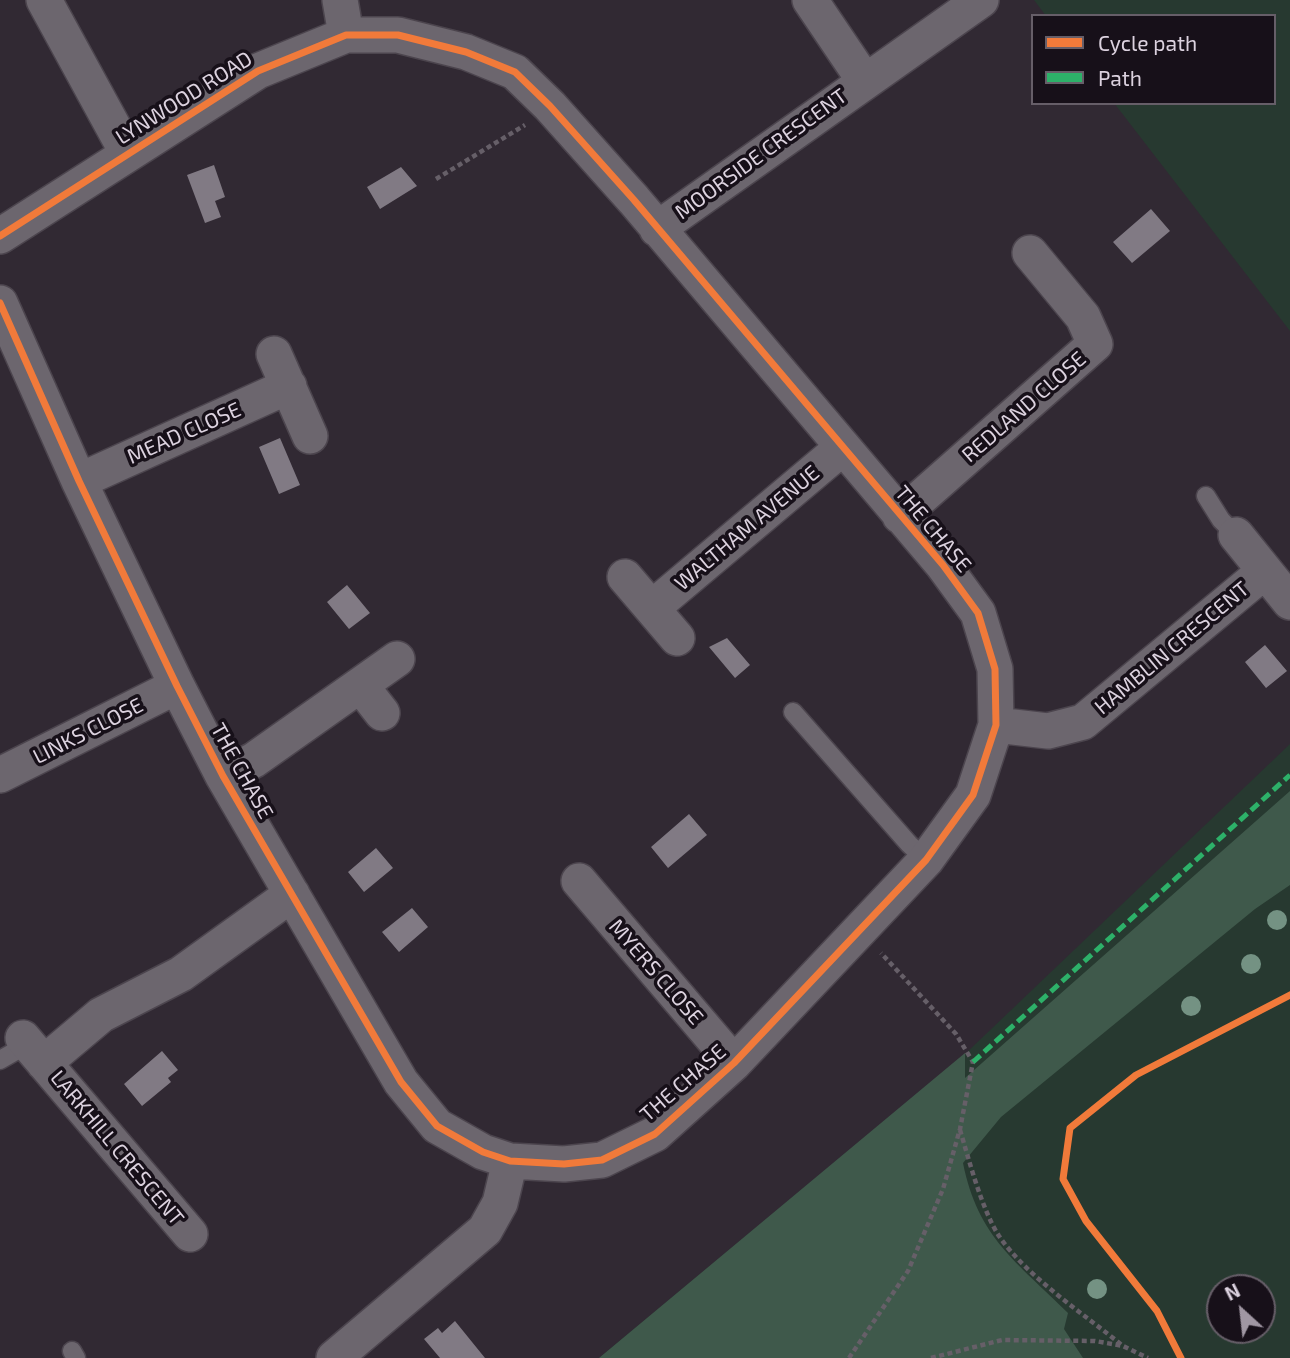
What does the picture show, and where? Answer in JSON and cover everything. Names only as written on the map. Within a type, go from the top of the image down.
[{"type":"street","points":[[44,0],[128,154]]},
{"type":"street","points":[[340,0],[346,35]]},
{"type":"street","name":"MOORSIDE CRESCENT","points":[[810,0],[864,80]]},
{"type":"street","name":"MOORSIDE CRESCENT","points":[[657,229],[864,80],[981,0]]},
{"type":"street","name":"LYNWOOD ROAD","points":[[0,236],[258,71],[346,35],[398,35],[466,52],[515,72],[550,106],[634,200]]},
{"type":"street","name":"THE CHASE","points":[[0,303],[79,481],[223,776],[401,1082],[437,1126],[483,1152],[510,1161],[564,1164],[602,1160],[655,1134],[734,1063],[926,860],[972,795],[996,725],[995,669],[978,613],[943,565],[634,200]]},
{"type":"street","name":"REDLAND CLOSE","points":[[900,516],[1095,344],[1083,317],[1030,253]]},
{"type":"street","points":[[274,354],[310,436]]},
{"type":"street","name":"MEAD CLOSE","points":[[79,481],[289,386]]},
{"type":"street","name":"WALTHAM AVENUE","points":[[652,608],[842,448]]},
{"type":"street","name":"HAMBLIN CRESCENT","points":[[1236,535],[1290,602]]},
{"type":"street","name":"HAMBLIN CRESCENT","points":[[996,725],[1048,731],[1083,722],[1265,571]]},
{"type":"street","points":[[625,577],[677,638]]},
{"type":"street","points":[[223,776],[372,699],[397,659]]},
{"type":"street","name":"LINKS CLOSE","points":[[0,775],[177,686]]},
{"type":"street","name":"MYERS CLOSE","points":[[579,881],[734,1063]]},
{"type":"street","name":"LARKHILL CRESCENT","points":[[190,1234],[24,1051],[181,974],[292,894]]},
{"type":"street","points":[[334,1358],[485,1230],[500,1203],[510,1161]]},
{"type":"lane","points":[[1206,496],[1221,520],[1236,535]]},
{"type":"lane","points":[[793,712],[926,860]]},
{"type":"path","points":[[436,179],[550,106]]},
{"type":"path","points":[[849,1358],[908,1271],[943,1189],[960,1129],[973,1062],[956,1034],[859,930]]},
{"type":"path","points":[[960,1129],[973,1172],[999,1235],[1049,1289],[1123,1346],[1148,1358]]},
{"type":"path","points":[[931,1358],[1002,1340],[1095,1341],[1123,1346]]},
{"type":"green space","points":[[1034,0],[1290,0],[1290,331],[1116,105],[1276,105],[1276,14],[1044,14]]},
{"type":"green space","points":[[1290,744],[1290,1358],[599,1358],[965,1054]]},
{"type":"green space","points":[[1290,791],[1290,885],[1255,909],[1001,1117],[963,1163],[970,1189],[989,1230],[1016,1263],[1068,1313],[1064,1329],[1083,1358],[599,1358],[965,1053],[965,1078]]},
{"type":"building","points":[[214,165],[225,197],[215,201],[221,217],[205,223],[187,175]]},
{"type":"building","points":[[401,167],[417,186],[380,209],[367,187]]},
{"type":"building","points":[[1151,209],[1170,231],[1132,263],[1113,242]]},
{"type":"building","points":[[280,438],[300,485],[279,494],[259,447]]},
{"type":"building","points":[[347,585],[370,613],[349,629],[327,602]]},
{"type":"building","points":[[727,638],[750,665],[735,678],[709,647]]},
{"type":"building","points":[[1265,645],[1287,671],[1266,688],[1245,662]]},
{"type":"building","points":[[689,814],[707,835],[668,868],[651,847]]},
{"type":"building","points":[[376,848],[393,868],[364,892],[348,872]]},
{"type":"building","points":[[412,908],[428,927],[399,952],[382,932]]},
{"type":"building","points":[[162,1051],[178,1070],[168,1078],[171,1082],[142,1106],[124,1084]]},
{"type":"building","points":[[455,1321],[485,1358],[440,1358],[424,1339],[438,1328],[442,1333]]},
{"type":"marked path","points":[[973,1062],[1290,775]]},
{"type":"cycle path","points":[[0,236],[258,71],[346,35],[398,35],[466,52],[515,72],[550,106],[634,200],[943,565],[978,613],[995,669],[996,725],[973,795],[926,860],[734,1063],[655,1134],[602,1160],[564,1164],[510,1161],[483,1152],[437,1126],[401,1082],[223,776],[79,481],[0,303]]},
{"type":"cycle path","points":[[1181,1358],[1157,1311],[1086,1221],[1063,1179],[1070,1128],[1136,1075],[1290,995]]}]
